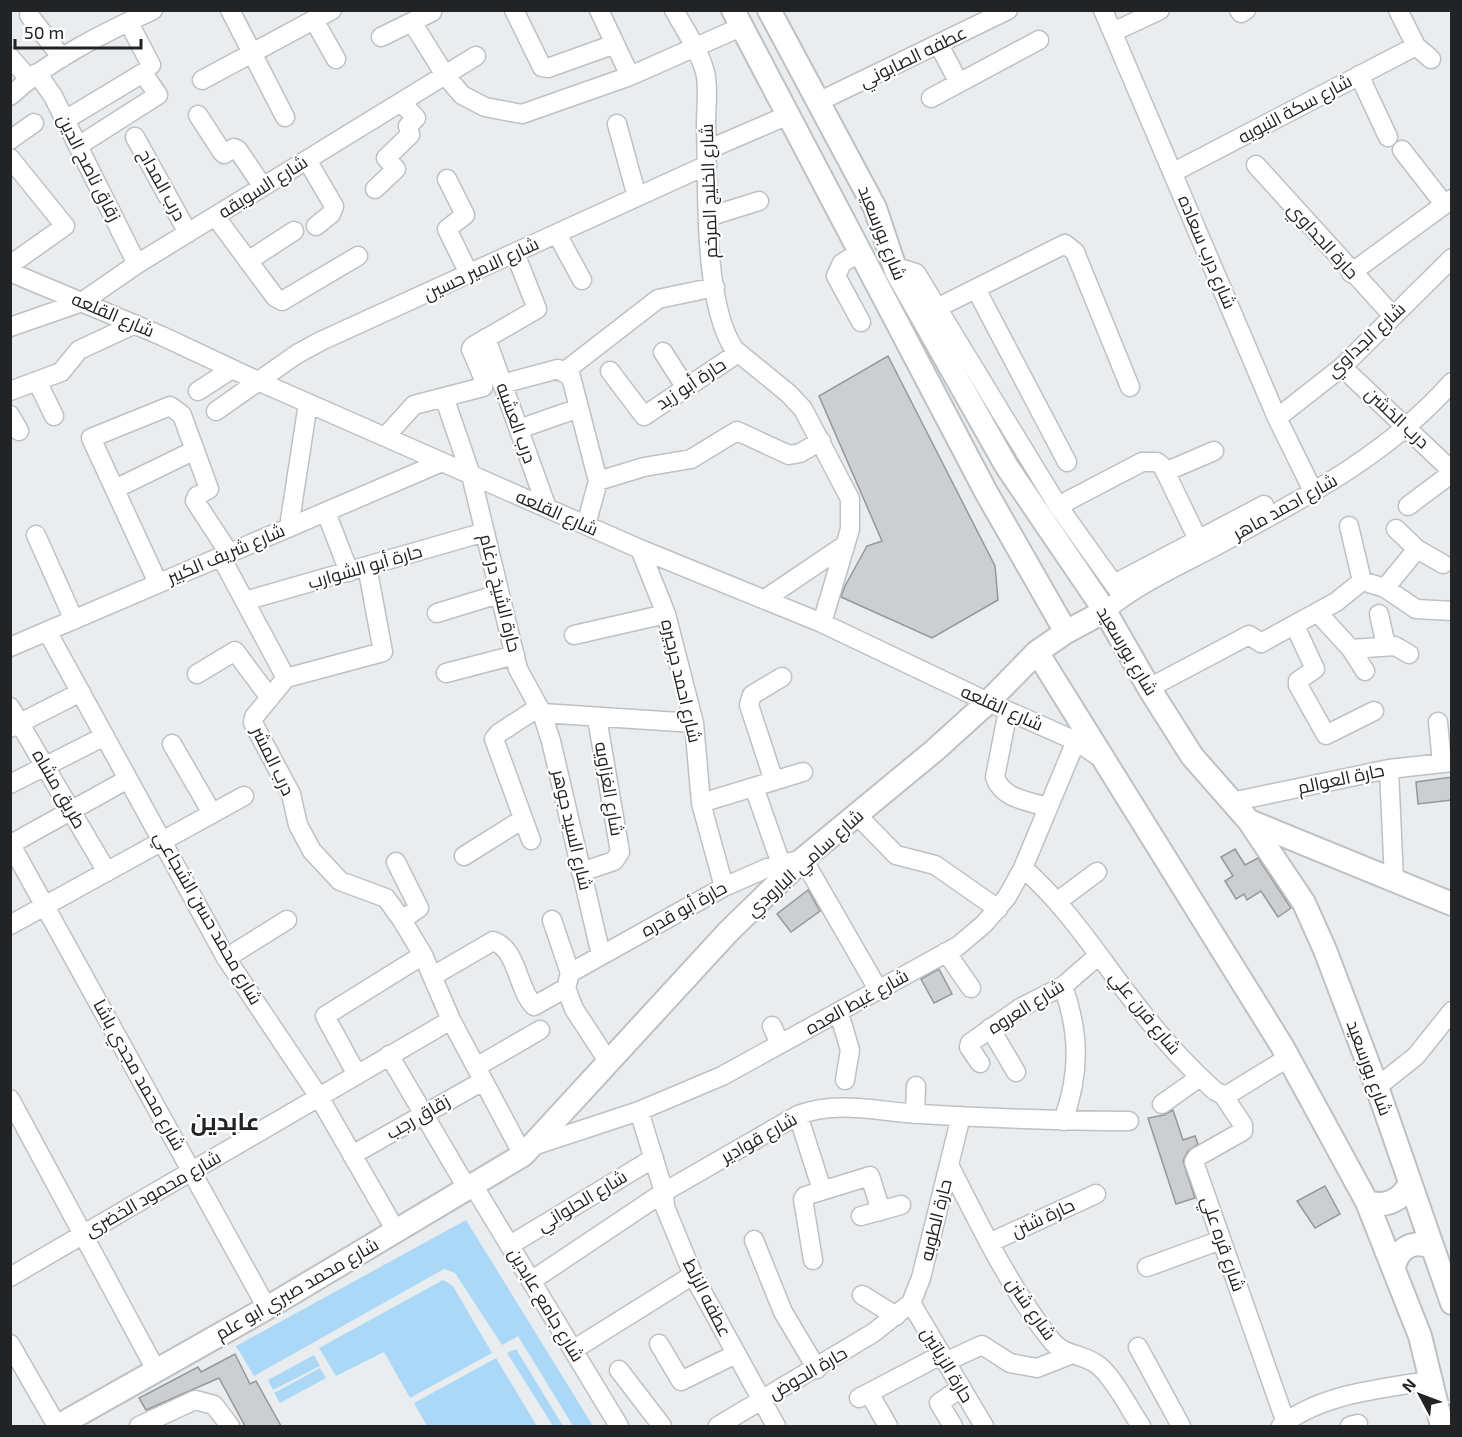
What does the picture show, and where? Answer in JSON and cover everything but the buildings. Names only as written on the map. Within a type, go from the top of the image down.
[{"type":"main road","name":"شارع بورسعيد","points":[[770,10],[875,208],[896,271],[1007,467],[1105,611],[1149,688],[1192,756],[1249,821],[1304,903],[1325,951],[1377,1087],[1452,1303]]},
{"type":"main road","name":"شارع بورسعيد","points":[[737,19],[991,502],[1066,632]]},
{"type":"main road","points":[[822,184],[854,168]]},
{"type":"main road","name":"شارع سامي البارودي","points":[[528,1151],[608,1061],[729,932],[803,859],[998,706],[1037,652],[1066,632],[1105,611]]},
{"type":"main road","points":[[1037,652],[1288,1058],[1367,1202],[1420,1336],[1433,1380],[1442,1426]]},
{"type":"main road","points":[[1249,821],[1452,904]]},
{"type":"main road","name":"شارع محمد صبري ابو علم","points":[[58,1426],[267,1308],[528,1151]]},
{"type":"main road","points":[[1367,1202],[1376,1205],[1393,1202],[1406,1191],[1410,1183]]},
{"type":"main road","points":[[1394,1267],[1399,1253],[1411,1244],[1426,1244],[1433,1248]]},
{"type":"street","points":[[230,10],[285,117]]},
{"type":"street","points":[[202,80],[332,10]]},
{"type":"street","points":[[514,10],[542,67],[548,68],[615,44]]},
{"type":"street","points":[[599,10],[630,76]]},
{"type":"street","name":"شارع الخليج المرخم","points":[[674,10],[694,46],[705,73],[708,217],[715,287],[723,329],[727,339],[738,353],[789,394],[803,409],[850,499],[852,513],[845,545],[822,622]]},
{"type":"street","name":"عطفه الصابوني","points":[[818,102],[1008,10]]},
{"type":"street","name":"شارع درب سعاده","points":[[1102,10],[1174,172],[1277,418],[1314,494]]},
{"type":"street","points":[[1239,10],[1241,13],[1246,10]]},
{"type":"street","points":[[1398,10],[1416,46],[1431,59]]},
{"type":"street","points":[[10,96],[33,76],[62,58],[150,11]]},
{"type":"street","points":[[381,37],[435,11]]},
{"type":"street","points":[[1113,33],[1157,11]]},
{"type":"street","points":[[29,15],[62,58]]},
{"type":"street","points":[[412,22],[445,75],[473,102],[509,114],[522,114],[630,76],[694,46],[737,19]]},
{"type":"street","points":[[314,20],[336,58]]},
{"type":"street","points":[[129,23],[151,65]]},
{"type":"street","points":[[931,98],[1039,40]]},
{"type":"street","points":[[939,45],[959,83]]},
{"type":"street","name":"شارع سكة النبويه","points":[[1174,172],[1416,46]]},
{"type":"street","name":"شارع السويقه","points":[[10,327],[82,302],[137,264],[476,56]]},
{"type":"street","name":"زقاق ناصح الدين","points":[[10,57],[51,91],[137,264]]},
{"type":"street","points":[[65,120],[144,73],[158,95],[78,146]]},
{"type":"street","points":[[1359,75],[1388,137]]},
{"type":"street","points":[[375,189],[396,169],[386,158],[410,135],[408,126],[416,118],[401,102]]},
{"type":"street","points":[[198,115],[222,152],[224,154],[234,148],[238,150],[263,187]]},
{"type":"street","name":"شارع الامير حسين","points":[[216,411],[297,354],[321,341],[637,197],[786,116]]},
{"type":"street","points":[[10,140],[34,123]]},
{"type":"street","points":[[617,124],[637,197]]},
{"type":"street","name":"درب المداح","points":[[135,137],[188,233]]},
{"type":"street","points":[[1351,273],[1448,202],[1402,150]]},
{"type":"street","points":[[10,158],[65,223],[63,230],[10,265]]},
{"type":"street","points":[[307,160],[334,206],[331,214],[316,225]]},
{"type":"street","name":"حارة الجداوي","points":[[1256,165],[1351,273],[1393,316]]},
{"type":"street","points":[[447,179],[465,215],[447,229],[469,274]]},
{"type":"street","points":[[708,217],[759,201]]},
{"type":"street","points":[[215,216],[275,297],[286,301],[358,256]]},
{"type":"street","points":[[248,261],[294,231]]},
{"type":"street","points":[[557,234],[582,280]]},
{"type":"street","points":[[937,308],[1062,244],[1070,246],[1076,252],[1130,387]]},
{"type":"street","points":[[385,437],[414,405],[483,387],[484,380],[471,349],[537,309],[515,253]]},
{"type":"street","points":[[859,254],[842,263],[836,276],[861,322]]},
{"type":"street","name":"شارع الجداوي","points":[[1277,418],[1342,367],[1452,258]]},
{"type":"street","points":[[896,271],[910,269],[916,273],[1058,506],[1118,591]]},
{"type":"street","name":"شارع القلعه","points":[[10,272],[135,324],[260,382],[640,549],[822,622],[1076,741],[1101,758]]},
{"type":"street","points":[[565,371],[658,299],[715,287]]},
{"type":"street","points":[[976,289],[1067,462]]},
{"type":"street","points":[[10,391],[61,372],[80,350],[135,324]]},
{"type":"street","name":"درب العشبه","points":[[486,338],[547,508]]},
{"type":"street","points":[[663,352],[686,388]]},
{"type":"street","name":"حارة أبو زيد","points":[[610,371],[644,416],[738,353]]},
{"type":"street","name":"درب الخشن","points":[[1342,367],[1408,427],[1452,472]]},
{"type":"street","points":[[198,391],[232,369]]},
{"type":"street","points":[[502,384],[558,369],[565,371],[571,377],[598,481],[586,525]]},
{"type":"street","points":[[37,381],[54,416]]},
{"type":"street","name":"شارع احمد ماهر","points":[[1105,611],[1118,591],[1201,546],[1314,494],[1408,427],[1449,390]]},
{"type":"street","name":"حارة الشيخ درغام","points":[[444,397],[471,475],[515,655],[524,683],[541,710]]},
{"type":"street","points":[[289,527],[309,403]]},
{"type":"street","points":[[158,583],[92,438],[170,406],[182,415],[209,489],[197,496],[195,501],[225,555],[245,601],[286,678],[383,652],[367,566]]},
{"type":"street","points":[[519,429],[579,408]]},
{"type":"street","points":[[598,481],[644,466],[691,459],[737,431],[789,455],[800,453],[821,441]]},
{"type":"street","points":[[115,489],[195,450]]},
{"type":"street","points":[[1166,472],[1214,451]]},
{"type":"street","name":"شارع شريف الكبير","points":[[10,647],[442,462]]},
{"type":"street","points":[[1058,506],[1142,462],[1157,462],[1166,472],[1201,546],[1264,505]]},
{"type":"street","points":[[1408,506],[1452,472]]},
{"type":"street","points":[[326,512],[349,572]]},
{"type":"street","points":[[1349,526],[1362,580]]},
{"type":"street","points":[[1396,529],[1417,549],[1443,564]]},
{"type":"street","name":"حارة أبو الشوارب","points":[[245,601],[485,532]]},
{"type":"street","points":[[36,535],[74,620]]},
{"type":"street","points":[[765,599],[845,545]]},
{"type":"street","name":"شارع احمد جرجيره","points":[[640,549],[666,615],[694,723],[701,803],[724,887]]},
{"type":"street","points":[[1385,588],[1417,549]]},
{"type":"street","points":[[1362,580],[1385,588],[1413,608],[1452,611]]},
{"type":"street","points":[[1149,688],[1249,635],[1261,643],[1295,626],[1318,614],[1362,580]]},
{"type":"street","points":[[437,613],[499,594]]},
{"type":"street","points":[[1318,614],[1351,649],[1365,671]]},
{"type":"street","points":[[1379,614],[1386,646]]},
{"type":"street","points":[[573,635],[666,615]]},
{"type":"street","points":[[1295,626],[1315,669],[1298,681],[1298,685],[1327,735],[1374,711]]},
{"type":"street","name":"شارع محمد حسن الشجاعي","points":[[47,631],[226,958],[319,1097],[396,1231]]},
{"type":"street","points":[[1351,649],[1399,646],[1410,654]]},
{"type":"street","points":[[197,674],[235,651],[270,698]]},
{"type":"street","points":[[446,673],[515,655]]},
{"type":"street","points":[[774,781],[749,705],[752,695],[782,677]]},
{"type":"street","name":"درب المشر","points":[[286,678],[254,717],[253,723],[291,794],[298,825],[306,842],[334,877],[386,898],[402,920],[423,955],[451,1020],[479,1074],[528,1151]]},
{"type":"street","points":[[14,719],[81,692]]},
{"type":"street","points":[[998,706],[995,777],[998,786],[1010,795],[1048,807]]},
{"type":"street","points":[[531,840],[494,739],[499,734],[541,710],[597,718],[694,723]]},
{"type":"street","name":"شارع السيد جوهر","points":[[541,710],[551,741],[601,955]]},
{"type":"street","name":"شارع الغزاويه","points":[[581,872],[614,861],[620,852],[597,718]]},
{"type":"street","name":"طريق مشاه","points":[[14,719],[45,766],[107,872]]},
{"type":"street","points":[[1438,722],[1447,762]]},
{"type":"street","points":[[10,784],[105,736]]},
{"type":"street","name":"شارع غيط العده","points":[[528,1151],[639,1111],[722,1076],[780,1044],[844,1003],[879,991],[946,952],[984,924],[998,909],[1023,868],[1076,741]]},
{"type":"street","points":[[172,744],[212,813]]},
{"type":"street","name":"حارة العوالم","points":[[1230,802],[1389,769],[1447,762]]},
{"type":"street","points":[[1389,769],[1394,880]]},
{"type":"street","points":[[701,803],[803,772]]},
{"type":"street","points":[[11,843],[128,779]]},
{"type":"street","points":[[754,787],[781,864]]},
{"type":"street","points":[[10,925],[244,796]]},
{"type":"street","points":[[857,815],[896,855],[935,866],[998,909]]},
{"type":"street","points":[[464,856],[478,837],[523,819]]},
{"type":"street","name":"شارع محمد مجدي باشا","points":[[11,843],[267,1308]]},
{"type":"street","points":[[803,859],[879,991]]},
{"type":"street","name":"حارة أبو قدره","points":[[433,976],[487,943],[499,943],[509,956],[534,1006],[601,955],[724,887],[781,864],[803,859]]},
{"type":"street","points":[[396,862],[419,908],[402,920]]},
{"type":"street","name":"شارع فرن علي","points":[[1023,868],[1058,901],[1155,1029],[1200,1077],[1223,1095]]},
{"type":"street","points":[[1058,901],[1097,872]]},
{"type":"street","points":[[226,958],[287,920]]},
{"type":"street","points":[[552,920],[574,1009],[608,1061]]},
{"type":"street","points":[[946,952],[971,988]]},
{"type":"street","points":[[357,1075],[325,1016],[423,955]]},
{"type":"street","name":"شارع العروه","points":[[980,1063],[968,1045],[1020,1008],[1063,987],[1099,955]]},
{"type":"street","points":[[1062,1121],[1072,1095],[1077,1067],[1077,1039],[1072,1011],[1063,987]]},
{"type":"street","points":[[844,1003],[850,1050],[845,1080]]},
{"type":"street","points":[[1377,1087],[1446,1034],[1452,1011]]},
{"type":"street","name":"شارع محمود الخضرى","points":[[10,1277],[451,1020]]},
{"type":"street","points":[[772,1026],[780,1044]]},
{"type":"street","points":[[990,1028],[1016,1072]]},
{"type":"street","points":[[479,1074],[540,1030]]},
{"type":"street","name":"شارع جامع عابدين","points":[[389,1055],[424,1114],[510,1245],[619,1426]]},
{"type":"street","points":[[1223,1095],[1229,1094],[1288,1058]]},
{"type":"street","name":"زقاق رجب","points":[[352,1155],[424,1114],[479,1074]]},
{"type":"street","points":[[1162,1104],[1200,1077]]},
{"type":"street","points":[[915,1086],[915,1114]]},
{"type":"street","name":"شارع قره علي","points":[[1223,1095],[1243,1125],[1243,1131],[1197,1157],[1194,1162],[1284,1425]]},
{"type":"street","points":[[10,1099],[156,1370]]},
{"type":"street","name":"شارع قوادير","points":[[531,1281],[664,1192],[798,1115],[830,1106],[915,1114],[1062,1121],[1129,1121]]},
{"type":"street","name":"عطفه الزلط","points":[[639,1111],[664,1192],[670,1221],[693,1275],[776,1426]]},
{"type":"street","points":[[798,1115],[822,1190]]},
{"type":"street","name":"حارة الطوبه","points":[[896,1316],[911,1303],[921,1278],[961,1116]]},
{"type":"street","name":"شارع الحلواني","points":[[510,1245],[654,1158]]},
{"type":"street","name":"شارع شنن","points":[[949,1165],[989,1243],[1022,1299],[1053,1342],[1070,1355],[1091,1360],[1101,1367],[1141,1426]]},
{"type":"street","points":[[813,1260],[803,1199],[805,1196],[870,1176],[881,1210]]},
{"type":"street","name":"حارة شنن","points":[[989,1243],[1096,1194]]},
{"type":"street","points":[[861,1216],[901,1205]]},
{"type":"street","points":[[1147,1267],[1221,1239]]},
{"type":"street","points":[[754,1240],[783,1312],[817,1369]]},
{"type":"street","points":[[573,1350],[693,1275]]},
{"type":"street","points":[[862,1295],[896,1316]]},
{"type":"street","name":"حارة الزياتين","points":[[911,1303],[984,1426]]},
{"type":"street","name":"حارة الحوض","points":[[718,1426],[817,1369],[896,1316]]},
{"type":"street","points":[[10,1344],[17,1369],[58,1426]]},
{"type":"street","points":[[659,1344],[681,1381],[736,1354]]},
{"type":"street","points":[[888,1426],[864,1396],[943,1358],[982,1346],[1010,1363],[1040,1368],[1070,1355]]},
{"type":"street","points":[[1138,1347],[1181,1426]]},
{"type":"street","points":[[619,1370],[662,1426]]},
{"type":"street","points":[[1284,1425],[1321,1404],[1350,1395],[1433,1380]]},
{"type":"street","points":[[953,1426],[939,1403],[961,1388]]},
{"type":"street","points":[[141,1426],[168,1420],[195,1400],[205,1401],[220,1410],[230,1426]]},
{"type":"shaded area","points":[[466,1220],[593,1426],[573,1426],[518,1336],[502,1345],[455,1273],[444,1269],[254,1376],[236,1346]]},
{"type":"shaded area","points":[[443,1280],[453,1286],[492,1353],[410,1398],[384,1352],[336,1376],[319,1348]]},
{"type":"shaded area","points":[[516,1349],[563,1426],[553,1426],[507,1353]]},
{"type":"shaded area","points":[[314,1355],[320,1366],[273,1390],[268,1380]]},
{"type":"shaded area","points":[[496,1358],[537,1426],[427,1426],[414,1403]]},
{"type":"shaded area","points":[[320,1368],[326,1378],[280,1403],[274,1393]]},
{"type":"district","name":"عابدين","points":[[225,1122]]}]
